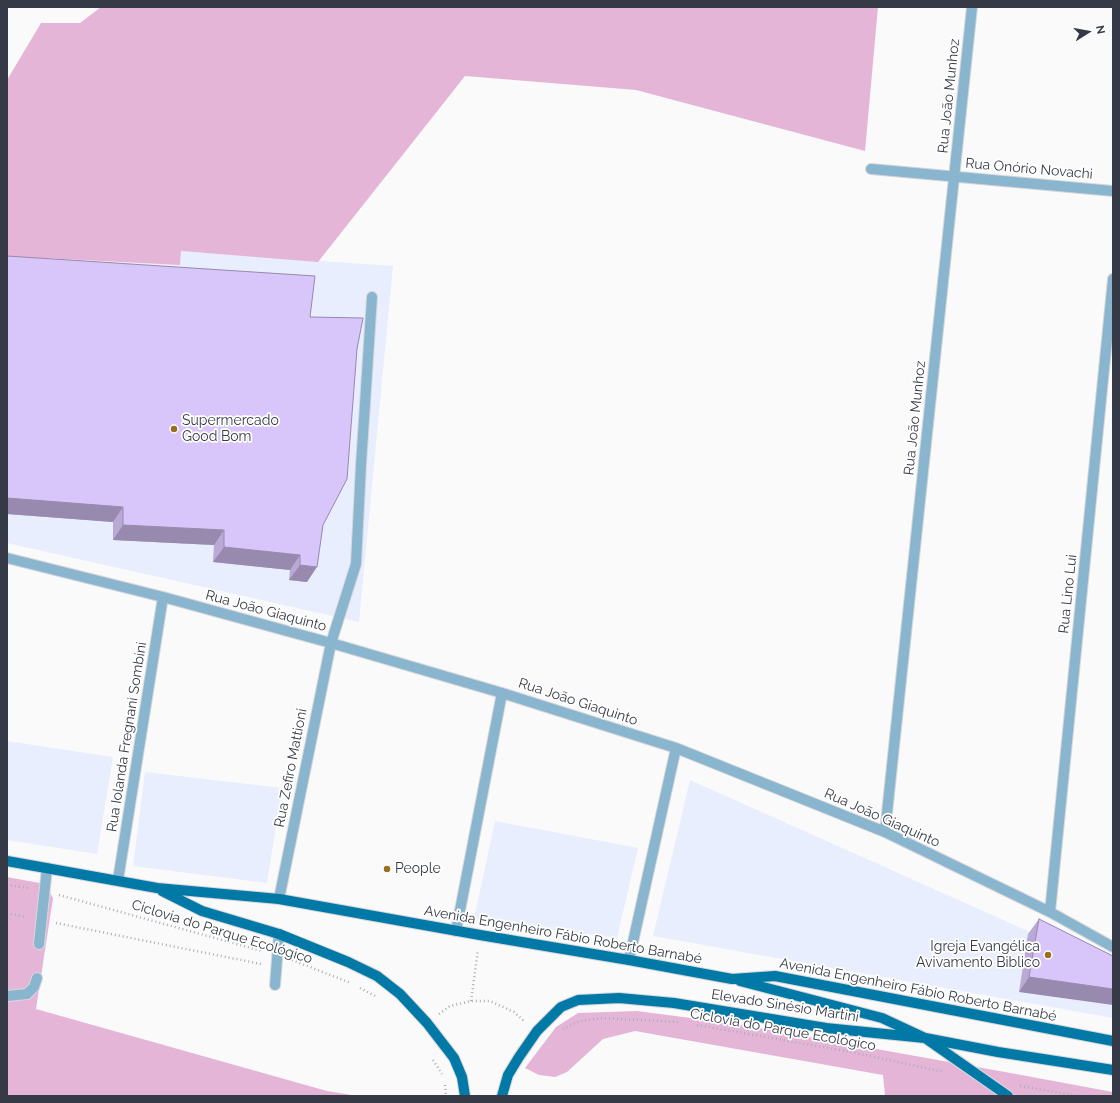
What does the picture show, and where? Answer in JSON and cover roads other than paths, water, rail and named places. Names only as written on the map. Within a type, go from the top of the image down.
[{"type":"main road","name":"Avenida Engenheiro Fábio Roberto Barnabé","points":[[7,861],[157,888],[279,899],[629,960],[732,980],[775,976],[1113,1041]]},
{"type":"main road","points":[[157,888],[202,911],[279,934],[348,962],[377,976],[400,994],[427,1023],[454,1058],[462,1077],[464,1096]]},
{"type":"main road","points":[[732,980],[882,1018],[925,1038],[1008,1096]]},
{"type":"main road","name":"Elevado Sinésio Martini","points":[[502,1096],[508,1075],[537,1031],[561,1007],[578,1000],[619,998],[674,1003],[826,1028],[925,1038],[998,1052],[1113,1070]]},
{"type":"street","name":"Rua João Munhoz","points":[[885,832],[972,7]]},
{"type":"street","name":"Rua Onório Novachi","points":[[871,169],[1113,191]]},
{"type":"street","name":"Rua Lino Lui","points":[[1050,912],[1113,279]]},
{"type":"street","name":"Rua Zefiro Mattioni","points":[[279,899],[331,643],[356,564],[372,297]]},
{"type":"street","name":"Rua João Giaquinto","points":[[7,558],[163,597],[331,643],[502,693],[676,748],[885,832],[1050,912],[1113,947]]},
{"type":"street","name":"Rua Iolanda Fregnani Sombini","points":[[118,880],[163,597]]},
{"type":"street","points":[[456,931],[502,693]]},
{"type":"street","points":[[629,960],[676,748]]},
{"type":"street","points":[[39,944],[47,868]]},
{"type":"street","points":[[275,985],[279,934]]},
{"type":"street","points":[[7,996],[27,994],[34,987],[37,978]]},
{"type":"place","name":"Supermercado Good Bom","points":[[174,429]]},
{"type":"place","name":"People","points":[[387,869]]},
{"type":"place","name":"Igreja Evangélica Avivamento Biblico","points":[[1048,955]]}]
